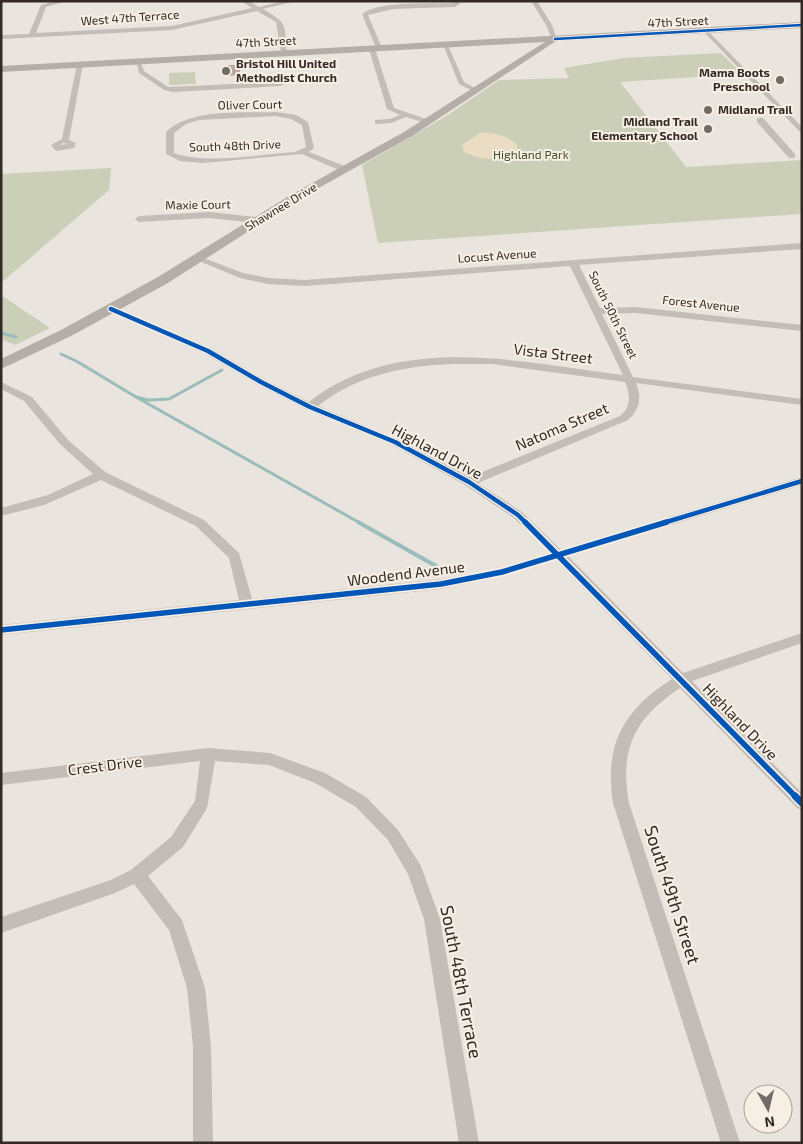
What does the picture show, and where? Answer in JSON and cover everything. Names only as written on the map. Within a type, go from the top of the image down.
[{"type":"main road","name":"47th Street","points":[[1,68],[802,25]]},
{"type":"main road","name":"Shawnee Drive","points":[[1,365],[111,310],[198,259],[257,220],[426,122],[555,39]]},
{"type":"main road","points":[[528,40],[535,42],[539,48]]},
{"type":"street","points":[[32,35],[40,9],[50,3],[63,1]]},
{"type":"street","points":[[244,1],[274,18],[281,25],[284,53]]},
{"type":"street","name":"West 47th Terrace","points":[[1,36],[172,28],[293,1]]},
{"type":"street","points":[[426,122],[391,109],[376,48],[365,14],[373,9],[455,5],[458,4],[457,1]]},
{"type":"street","points":[[534,1],[550,25],[555,39]]},
{"type":"street","points":[[705,30],[802,132]]},
{"type":"street","points":[[445,45],[461,83],[475,90]]},
{"type":"street","points":[[138,61],[141,72],[166,89],[281,84]]},
{"type":"street","points":[[64,141],[80,64]]},
{"type":"street","name":"Oliver Court","points":[[178,125],[199,118],[284,114],[299,119],[305,124],[310,148],[304,152]]},
{"type":"street","points":[[378,122],[397,119],[405,115]]},
{"type":"street","points":[[760,120],[792,156]]},
{"type":"street","name":"South 48th Drive","points":[[178,125],[170,132],[170,154],[183,159],[202,161],[304,152]]},
{"type":"street","points":[[304,152],[344,169]]},
{"type":"street","name":"Maxie Court","points":[[139,219],[209,215],[257,220]]},
{"type":"street","name":"Locust Avenue","points":[[198,259],[240,275],[268,281],[305,283],[802,246]]},
{"type":"street","name":"South 50th Street","points":[[573,263],[629,378]]},
{"type":"street","name":"Highland Drive","points":[[111,310],[208,351],[261,382],[310,407],[396,442],[469,482],[518,515],[802,803]]},
{"type":"street","name":"Forest Avenue","points":[[597,312],[636,310],[802,328]]},
{"type":"street","name":"Vista Street","points":[[310,407],[338,387],[373,372],[413,362],[452,359],[492,361],[802,402]]},
{"type":"street","name":"Natoma Street","points":[[469,482],[624,418],[631,413],[636,394],[629,378]]},
{"type":"street","points":[[1,385],[28,400],[64,442],[101,475],[200,523],[235,556],[248,605]]},
{"type":"street","points":[[1,512],[37,505],[57,498],[101,475]]},
{"type":"street","name":"Woodend Avenue","points":[[1,630],[441,584],[502,572],[802,482]]},
{"type":"street","points":[[682,680],[802,638]]},
{"type":"street","name":"South 49th Street","points":[[682,680],[652,700],[630,726],[618,755],[616,785],[731,1143]]},
{"type":"street","points":[[1,925],[115,886],[137,876],[177,842],[202,803],[208,754]]},
{"type":"street","name":"Crest Drive","points":[[1,779],[208,754]]},
{"type":"street","name":"South 48th Terrace","points":[[208,754],[270,760],[320,778],[361,802],[392,835],[415,871],[432,919],[469,1143]]},
{"type":"street","points":[[137,876],[176,926],[196,988],[202,1046],[203,1143]]},
{"type":"green space","name":"Highland Park","points":[[721,53],[742,74],[620,82],[686,167],[802,160],[802,214],[378,243],[362,165],[448,115],[499,80],[569,78],[564,68],[623,58]]},
{"type":"green space","points":[[195,72],[196,84],[169,85],[169,73]]},
{"type":"green space","points":[[111,168],[109,190],[1,283],[1,174]]},
{"type":"green space","points":[[1,295],[50,328],[15,345],[1,339]]},
{"type":"sand","points":[[480,133],[495,134],[510,139],[517,145],[517,152],[498,159],[491,159],[477,157],[464,152],[462,145]]},
{"type":"building","points":[[225,65],[240,65],[240,75],[225,76]]},
{"type":"waterway","points":[[1,333],[16,337]]},
{"type":"waterway","points":[[61,354],[78,362],[136,397]]},
{"type":"waterway","points":[[136,397],[148,400],[169,399],[222,370]]},
{"type":"waterway","points":[[136,397],[360,523]]},
{"type":"waterway","points":[[358,522],[436,566]]},
{"type":"cycle path","points":[[555,39],[802,25]]},
{"type":"cycle path","points":[[111,309],[208,351],[261,382],[310,407],[395,442],[469,482],[518,515],[802,803]]},
{"type":"cycle path","points":[[1,630],[441,584],[502,572],[802,481]]},
{"type":"place","name":"Bristol Hill United Methodist Church","points":[[226,71]]},
{"type":"place","name":"Mama Boots Preschool","points":[[780,80]]},
{"type":"place","name":"Midland Trail","points":[[708,110]]},
{"type":"place","name":"Midland Trail Elementary School","points":[[708,129]]}]
